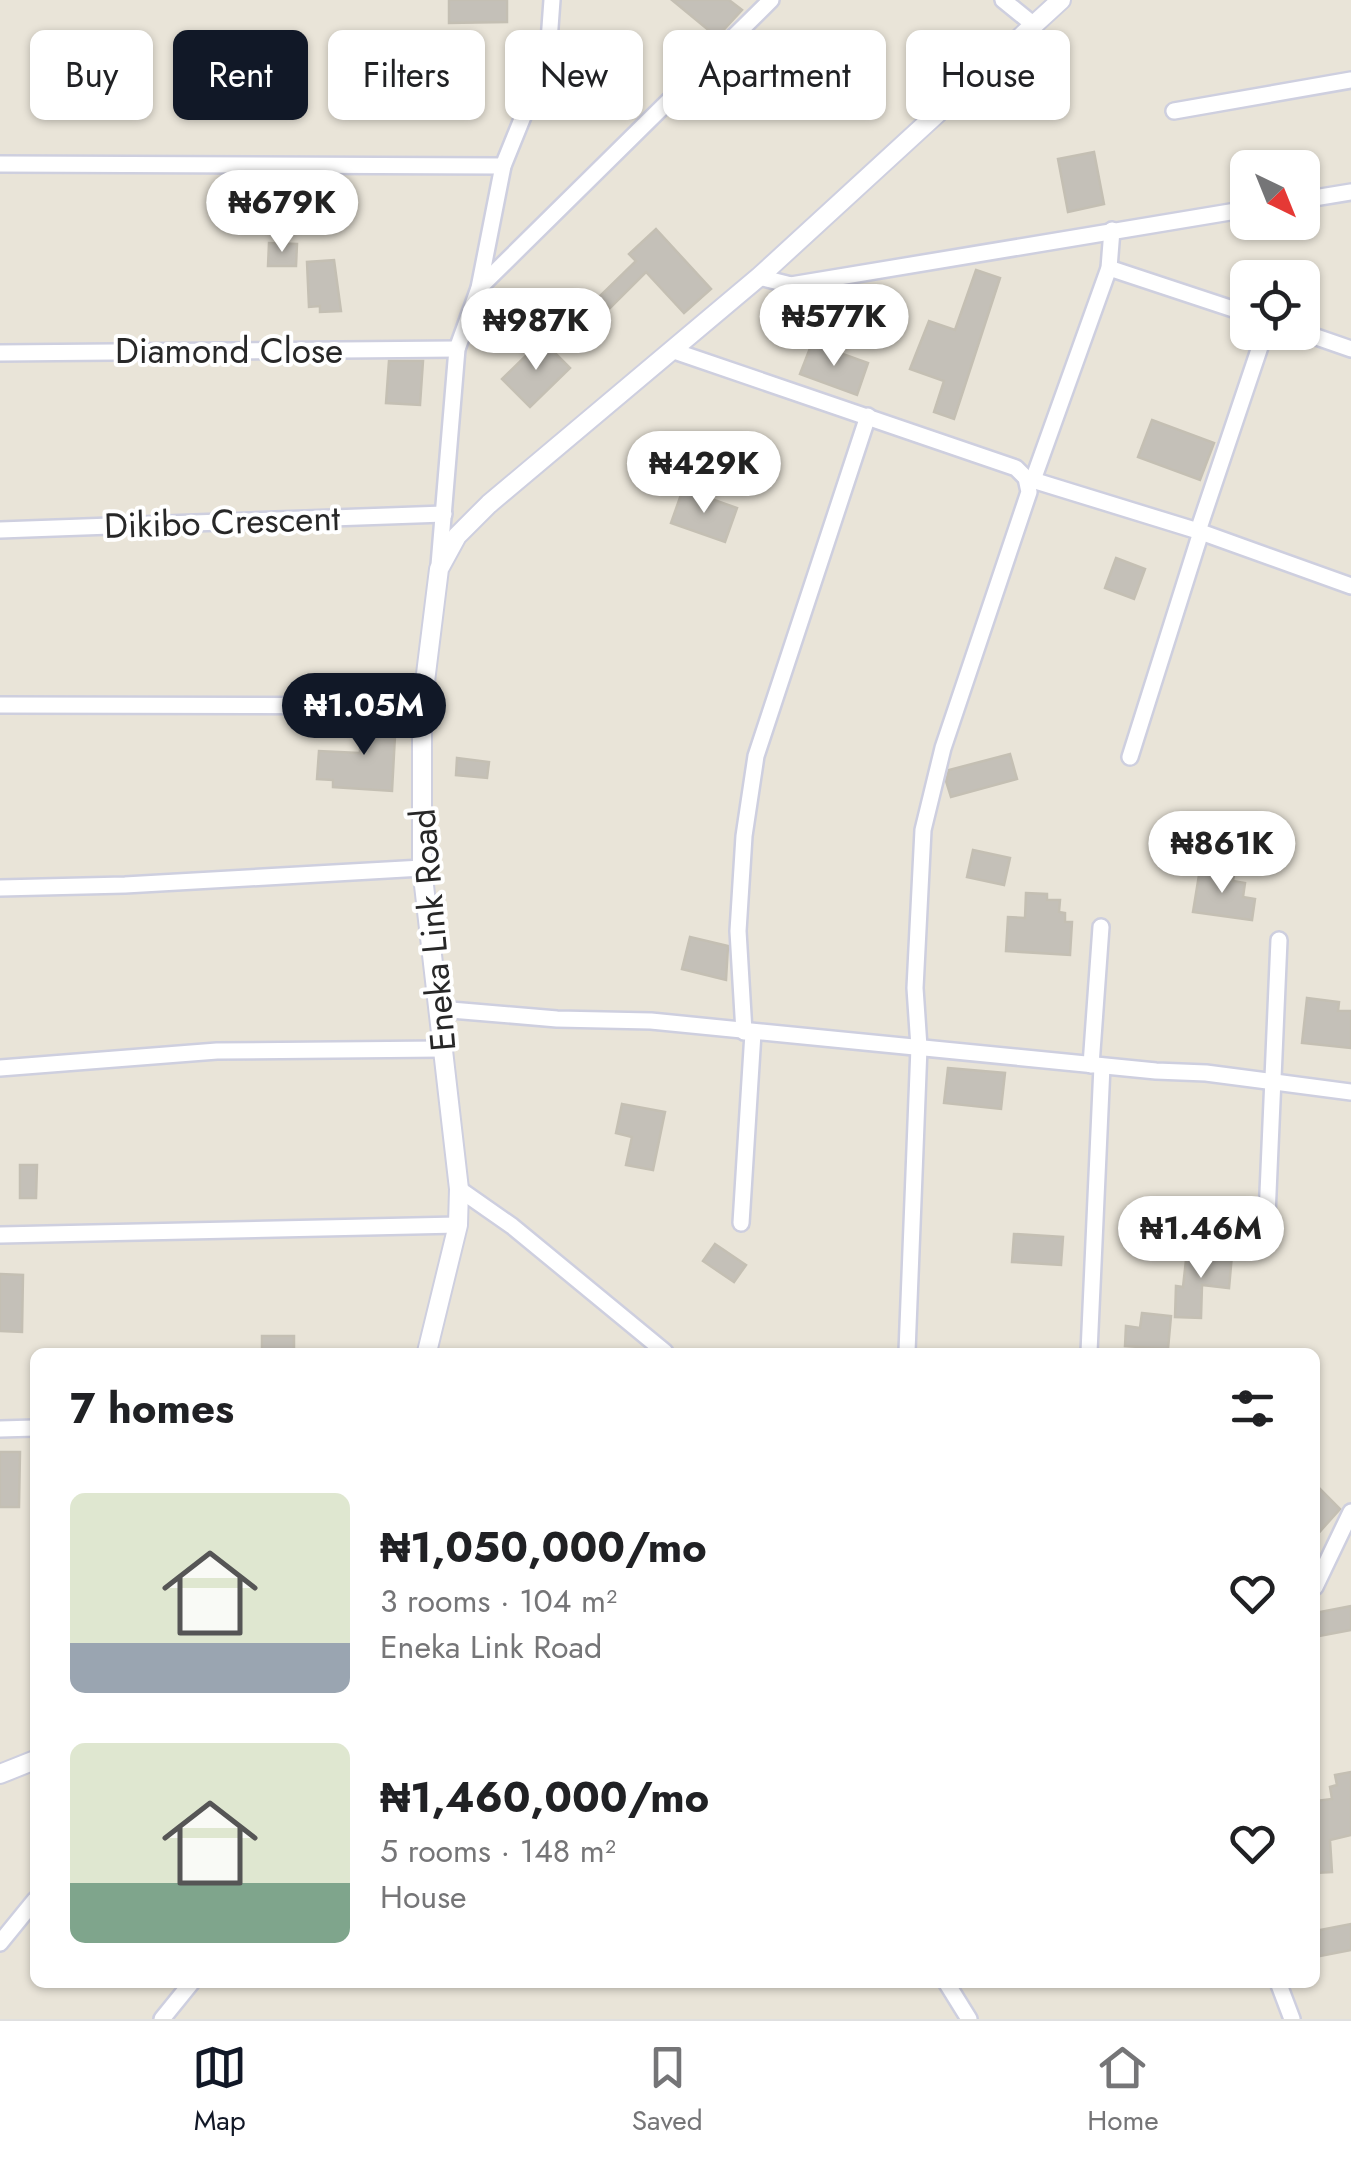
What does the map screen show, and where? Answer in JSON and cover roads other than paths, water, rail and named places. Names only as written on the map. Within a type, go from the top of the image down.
[{"type":"street","points":[[439,569],[457,350],[479,288],[504,166],[548,55],[552,0]]},
{"type":"street","points":[[479,288],[771,0]]},
{"type":"street","points":[[1003,0],[1034,26]]},
{"type":"street","name":"Eneka Link Road","points":[[428,1348],[458,1226],[459,1189],[422,868],[422,706],[439,569],[458,536],[489,504],[758,277],[1061,0]]},
{"type":"street","points":[[1174,111],[1351,80]]},
{"type":"street","points":[[0,164],[504,166]]},
{"type":"street","points":[[1320,197],[1351,192]]},
{"type":"street","points":[[758,277],[791,285],[1230,213]]},
{"type":"street","points":[[907,1348],[920,1047],[915,988],[923,830],[930,790],[1029,492],[1030,479],[1109,268],[1112,230]]},
{"type":"street","points":[[1109,268],[1230,308]]},
{"type":"street","points":[[1320,338],[1351,349]]},
{"type":"street","name":"Diamond Close","points":[[0,353],[457,350]]},
{"type":"street","points":[[1130,757],[1260,350]]},
{"type":"street","points":[[674,351],[1016,468],[1030,479],[1200,531],[1351,586]]},
{"type":"street","points":[[741,1223],[748,1033],[738,930],[744,836],[756,756],[868,416]]},
{"type":"street","name":"Dikibo Crescent","points":[[0,530],[444,514]]},
{"type":"street","points":[[0,705],[422,706]]},
{"type":"street","points":[[0,888],[422,868]]},
{"type":"street","points":[[1089,1348],[1101,927]]},
{"type":"street","points":[[1266,1239],[1279,940]]},
{"type":"street","points":[[438,1009],[651,1021],[1273,1081],[1351,1092]]},
{"type":"street","points":[[0,1068],[217,1051],[442,1049]]},
{"type":"street","points":[[459,1189],[512,1226],[660,1348]]},
{"type":"street","points":[[0,1236],[458,1226]]},
{"type":"street","points":[[0,1429],[30,1428]]},
{"type":"street","points":[[1320,1577],[1351,1512]]},
{"type":"street","points":[[0,1774],[30,1762]]},
{"type":"street","points":[[0,1942],[30,1906]]},
{"type":"street","points":[[162,2019],[187,1988]]},
{"type":"street","points":[[950,1988],[969,2019]]},
{"type":"street","points":[[1280,1988],[1292,2019]]}]
